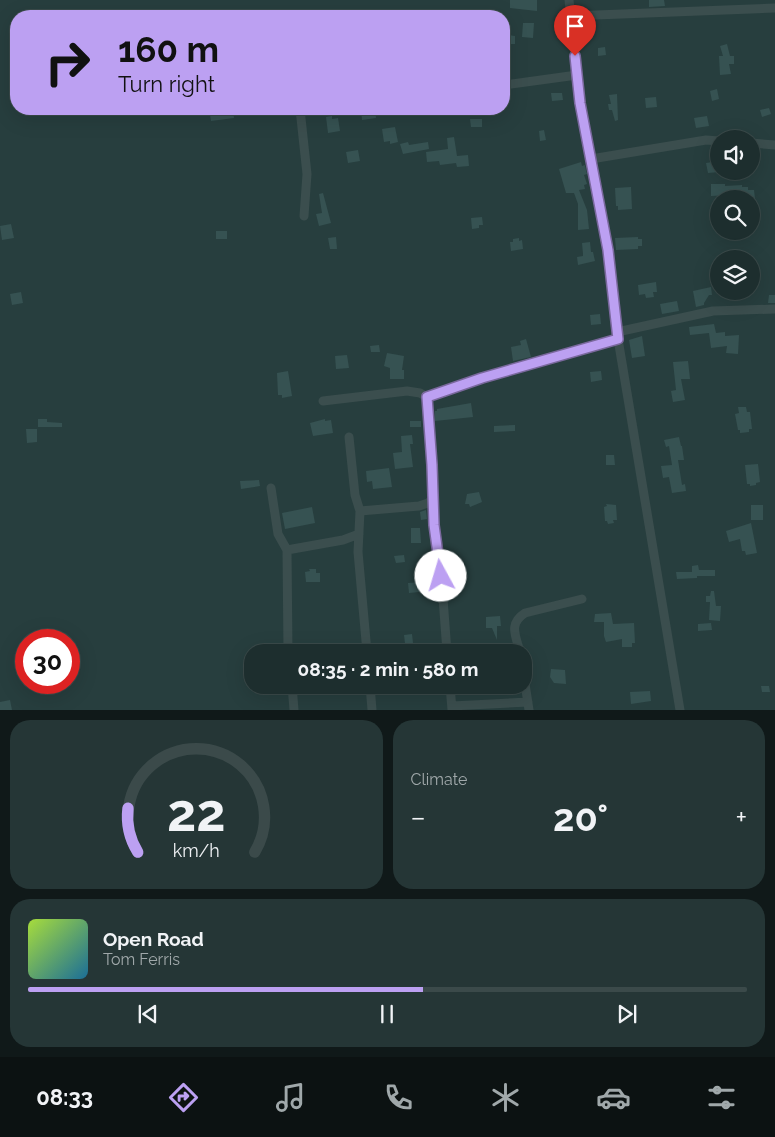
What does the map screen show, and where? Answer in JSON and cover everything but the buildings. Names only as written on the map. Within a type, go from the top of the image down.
[{"type":"street","points":[[569,0],[580,103],[608,250],[617,336],[680,710]]},
{"type":"street","points":[[570,16],[775,8]]},
{"type":"street","points":[[510,84],[577,75]]},
{"type":"street","points":[[301,115],[307,174],[304,216]]},
{"type":"street","points":[[591,159],[710,140]]},
{"type":"street","points":[[760,144],[775,145]]},
{"type":"street","points":[[323,401],[407,391],[420,393],[427,397],[617,336],[713,310],[775,309]]},
{"type":"street","points":[[427,397],[434,525],[440,558],[446,644]]},
{"type":"street","points":[[348,437],[355,495],[360,511],[358,552],[365,644]]},
{"type":"street","points":[[271,488],[278,534],[287,550],[288,644]]},
{"type":"street","points":[[360,511],[419,506],[428,503],[434,498]]},
{"type":"street","points":[[287,550],[343,540],[359,534]]},
{"type":"street","points":[[518,644],[514,627],[518,618],[525,613],[582,599]]},
{"type":"street","points":[[293,694],[294,710]]},
{"type":"street","points":[[371,694],[372,710]]},
{"type":"street","points":[[451,694],[452,708],[529,706]]},
{"type":"route","points":[[441,576],[434,525],[427,397],[482,378],[618,339],[608,250],[580,103],[575,56]]}]
